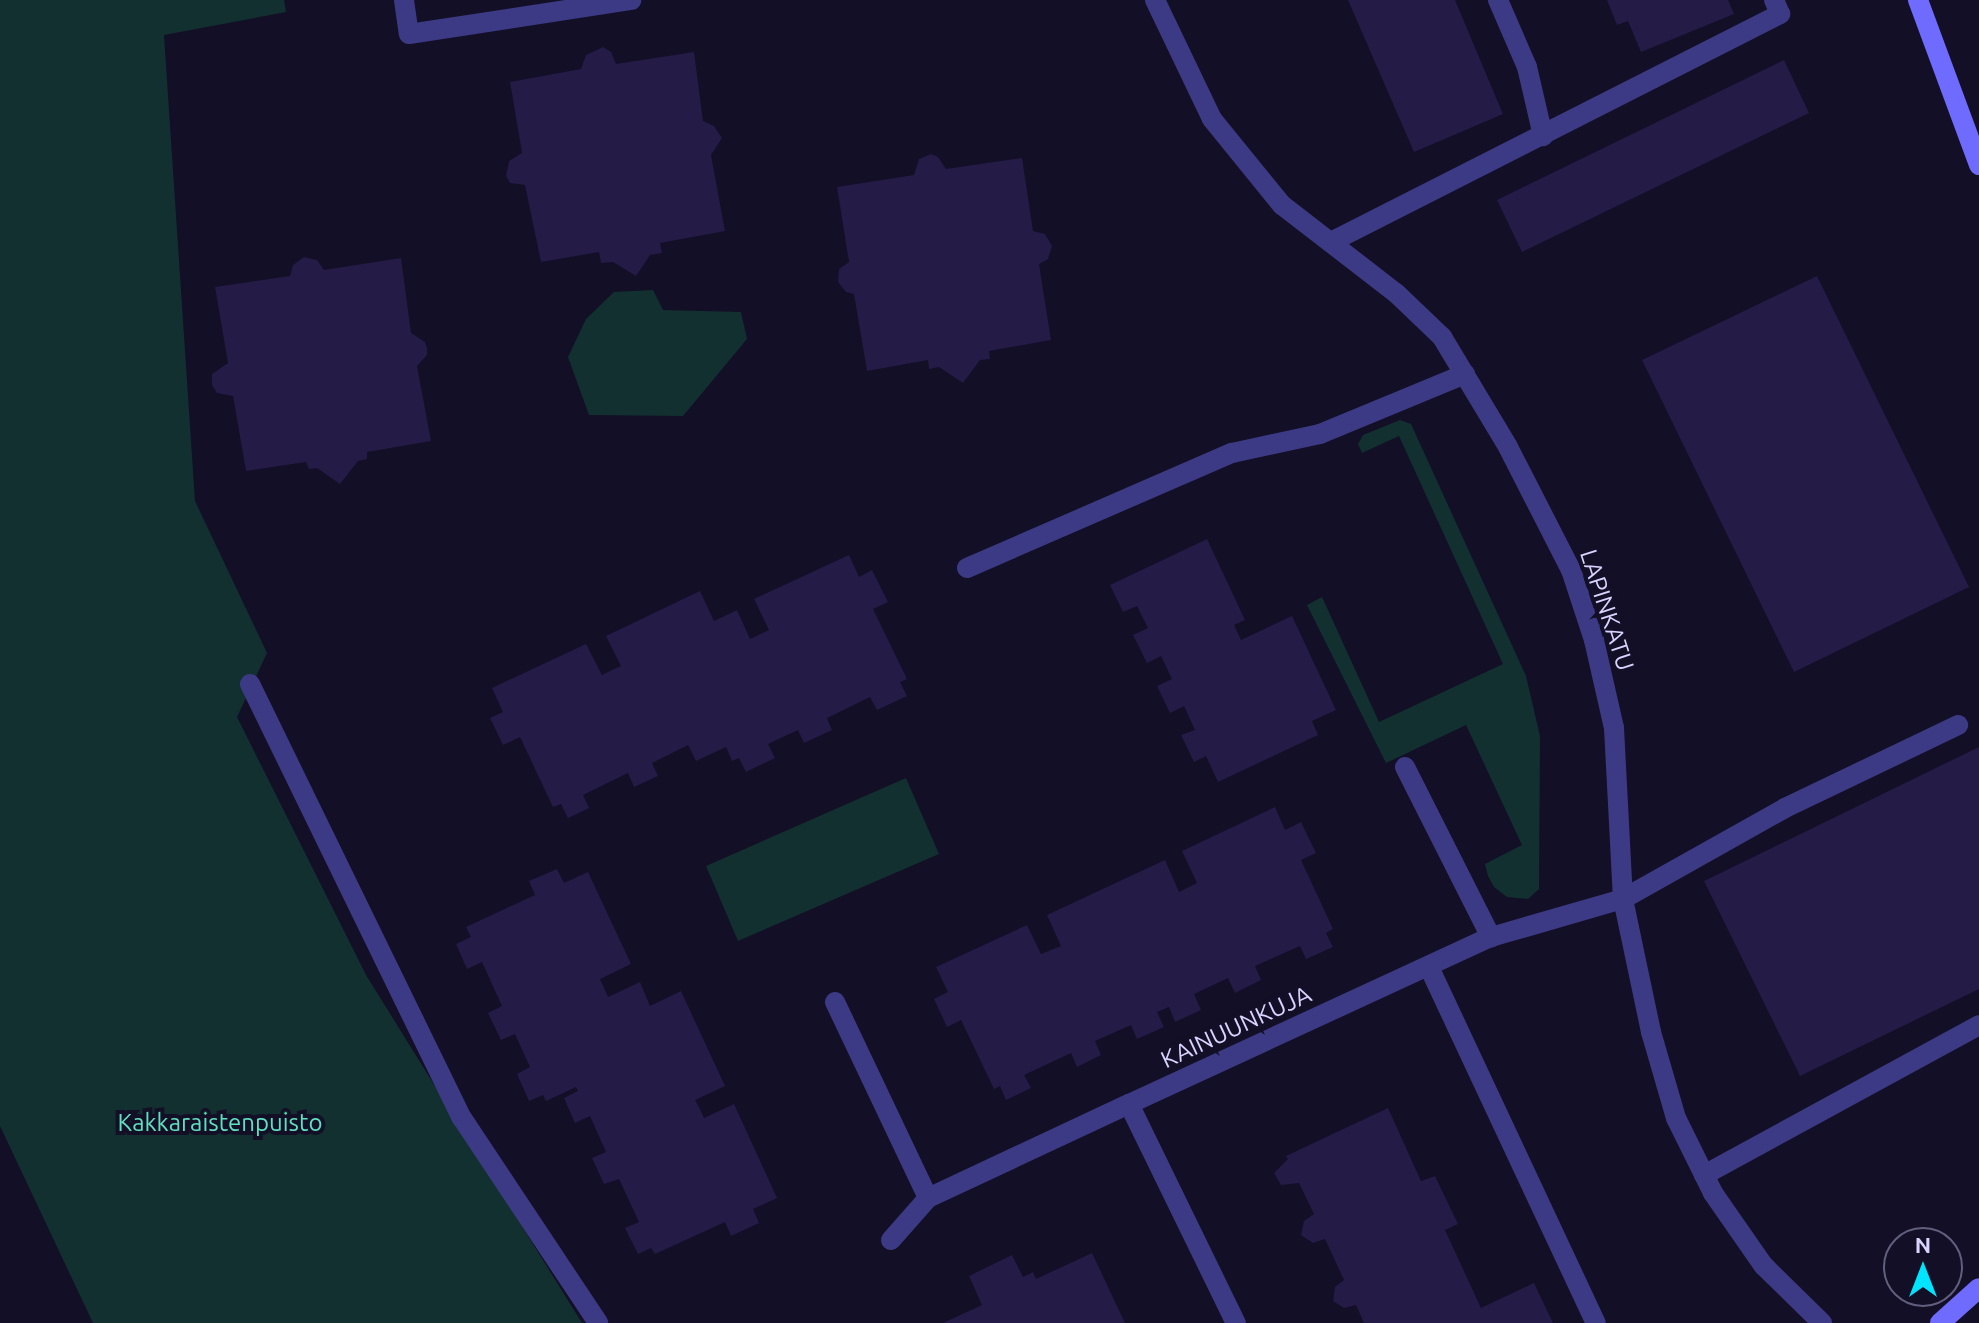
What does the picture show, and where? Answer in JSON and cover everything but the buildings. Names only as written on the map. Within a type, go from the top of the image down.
[{"type":"street","points":[[404,0],[409,34],[631,0]]},
{"type":"street","name":"LAPINKATU","points":[[1155,0],[1212,119],[1282,205],[1396,293],[1442,337],[1508,447],[1571,570],[1594,640],[1614,728],[1623,899],[1651,1032],[1676,1118],[1704,1175],[1763,1265],[1822,1323]]},
{"type":"street","points":[[1498,0],[1527,67],[1543,136]]},
{"type":"street","points":[[1331,242],[1780,14],[1774,0]]},
{"type":"street","points":[[1918,0],[1979,165]]},
{"type":"street","points":[[967,568],[1232,453],[1320,434],[1465,374]]},
{"type":"street","points":[[250,684],[462,1118],[598,1323]]},
{"type":"street","name":"KAINUUNKUJA","points":[[891,1240],[928,1198],[1491,937],[1623,899],[1785,808],[1958,725]]},
{"type":"street","points":[[1405,767],[1491,937]]},
{"type":"street","points":[[1429,967],[1596,1323]]},
{"type":"street","points":[[835,1002],[928,1198]]},
{"type":"street","points":[[1704,1175],[1979,1025]]},
{"type":"street","points":[[1129,1104],[1236,1323]]},
{"type":"street","points":[[1940,1323],[1979,1288]]},
{"type":"green space","name":"Kakkaraistenpuisto","points":[[0,0],[284,0],[286,12],[164,35],[195,501],[267,653],[237,717],[366,975],[582,1323],[93,1323],[0,1126]]},
{"type":"green space","points":[[653,290],[663,310],[741,312],[747,339],[683,416],[589,415],[568,357],[586,319],[614,292]]},
{"type":"green space","points":[[1400,420],[1411,424],[1526,676],[1540,736],[1539,889],[1528,899],[1507,897],[1494,887],[1488,876],[1485,864],[1522,845],[1466,725],[1386,763],[1307,605],[1322,597],[1379,722],[1503,664],[1399,436],[1362,453],[1358,444],[1363,435]]},
{"type":"green space","points":[[906,778],[939,854],[738,941],[706,866]]}]
